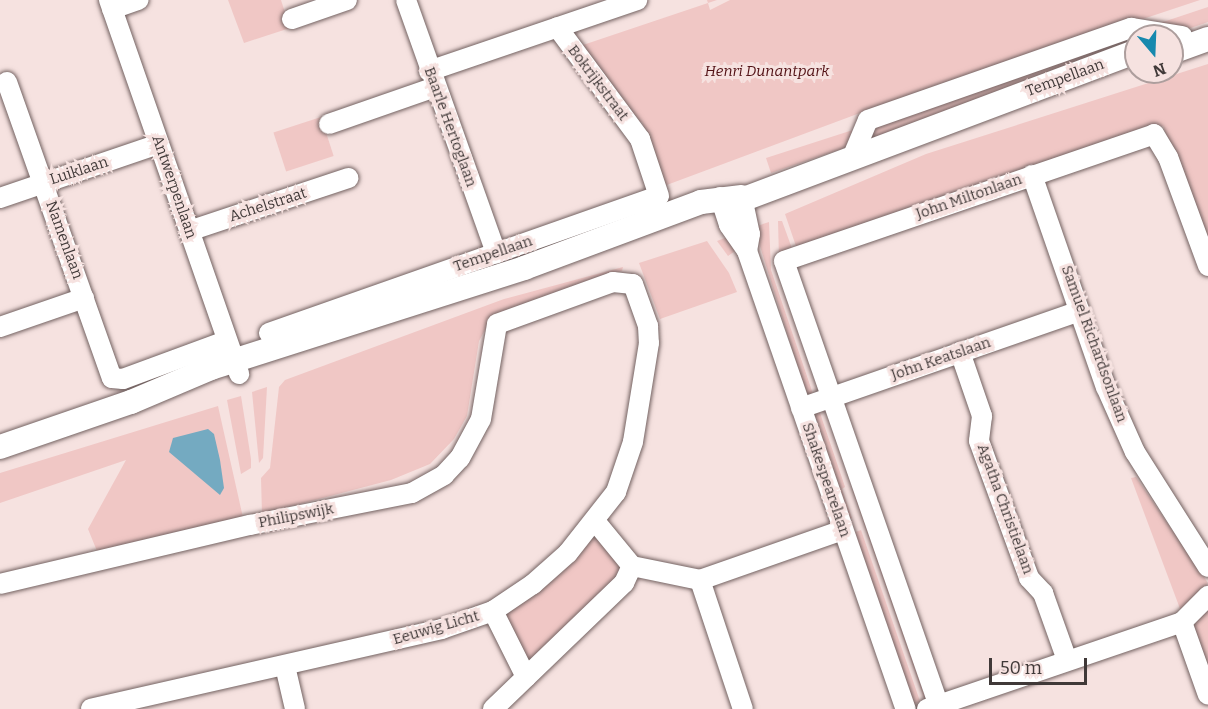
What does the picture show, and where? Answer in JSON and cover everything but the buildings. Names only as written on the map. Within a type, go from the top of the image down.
[{"type":"main road","points":[[1184,38],[1208,27]]},
{"type":"main road","points":[[1184,41],[1208,39]]},
{"type":"main road","name":"Tempellaan","points":[[0,447],[131,402],[227,356],[341,329],[728,201],[852,158],[1124,56]]},
{"type":"main road","name":"Tempellaan","points":[[993,105],[1124,67]]},
{"type":"street","points":[[110,4],[138,0]]},
{"type":"street","points":[[292,20],[347,0]]},
{"type":"street","name":"Baarle Hertoglaan","points":[[406,0],[432,79],[496,253]]},
{"type":"street","name":"Bokrijkstraat","points":[[432,79],[557,27],[593,7],[637,0]]},
{"type":"street","name":"Antwerpenlaan","points":[[110,4],[189,231],[227,356]]},
{"type":"street","name":"Bokrijkstraat","points":[[557,27],[640,139]]},
{"type":"street","points":[[852,158],[868,120],[1124,30]]},
{"type":"street","points":[[329,124],[432,79]]},
{"type":"street","name":"Namenlaan","points":[[8,82],[112,378]]},
{"type":"street","name":"John Miltonlaan","points":[[784,261],[1154,134],[1168,157],[1208,266]]},
{"type":"street","name":"Tempellaan","points":[[269,333],[659,196],[640,139]]},
{"type":"street","name":"Luiklaan","points":[[0,198],[159,144]]},
{"type":"street","name":"Samuel Richardsonlaan","points":[[1032,175],[1106,387],[1135,452],[1208,567]]},
{"type":"street","name":"Achelstraat","points":[[189,231],[348,178]]},
{"type":"street","name":"Shakespearelaan","points":[[728,201],[750,234],[747,251],[906,709]]},
{"type":"street","name":"Shakespearelaan","points":[[784,261],[935,708]]},
{"type":"street","name":"Eeuwig Licht","points":[[91,709],[442,630],[493,611],[533,584],[568,553],[616,492],[638,422],[649,334],[633,284],[613,282],[496,324],[493,339]]},
{"type":"street","name":"Namenlaan","points":[[0,327],[84,298]]},
{"type":"street","name":"John Keatslaan","points":[[801,408],[1080,311]]},
{"type":"street","name":"Philipswijk","points":[[0,584],[250,525],[412,493],[444,475],[465,448],[481,419],[488,391],[493,339]]},
{"type":"street","name":"Agatha Christielaan","points":[[960,352],[982,416],[979,441],[1029,578],[1043,593],[1067,660]]},
{"type":"street","name":"Tempellaan","points":[[112,378],[123,379],[227,356]]},
{"type":"street","points":[[595,521],[632,566],[700,580],[843,530]]},
{"type":"street","points":[[493,709],[624,583],[632,566]]},
{"type":"street","points":[[700,580],[743,709]]},
{"type":"street","points":[[935,708],[1067,660],[1182,622],[1208,596]]},
{"type":"street","points":[[493,611],[526,677]]},
{"type":"street","points":[[1182,622],[1208,695]]},
{"type":"street","points":[[285,666],[295,709]]},
{"type":"green space","points":[[228,0],[281,0],[290,28],[244,43]]},
{"type":"green space","name":"Henri Dunantpark","points":[[730,0],[1200,0],[860,113],[664,186],[642,122],[629,127],[577,47],[708,3],[710,10]]},
{"type":"green space","points":[[1208,7],[1208,22],[1184,30],[1184,24],[1157,24]]},
{"type":"green space","points":[[1124,40],[1124,51],[869,139],[881,120]]},
{"type":"green space","points":[[1208,64],[1208,242],[1163,126],[798,252],[785,214],[926,154],[1145,84],[1184,84],[1184,72]]},
{"type":"green space","points":[[321,117],[334,156],[286,171],[273,132]]},
{"type":"green space","points":[[859,128],[853,145],[771,173],[766,158]]},
{"type":"green space","points":[[778,221],[782,221],[794,254],[779,258]]},
{"type":"green space","points":[[769,222],[771,270],[813,394],[806,394],[754,227]]},
{"type":"green space","points":[[730,236],[735,251],[728,256],[717,241]]},
{"type":"green space","points":[[707,241],[729,273],[737,292],[660,319],[639,263]]},
{"type":"green space","points":[[623,267],[622,271],[490,321],[479,341],[467,416],[454,439],[430,464],[391,480],[262,514],[261,478],[270,468],[279,387],[285,380],[504,299]]},
{"type":"green space","points":[[267,387],[263,458],[259,463],[252,392]]},
{"type":"green space","points":[[241,396],[251,468],[241,474],[227,400]]},
{"type":"green space","points":[[218,406],[244,522],[99,556],[88,529],[126,460],[0,503],[0,473]]},
{"type":"green space","points":[[819,410],[845,487],[842,489],[852,518],[847,520],[812,413]]},
{"type":"green space","points":[[1136,477],[1208,583],[1182,614],[1131,478]]},
{"type":"green space","points":[[858,488],[931,699],[925,701],[852,490]]},
{"type":"green space","points":[[861,530],[920,702],[912,705],[852,533]]},
{"type":"green space","points":[[601,537],[626,567],[535,663],[523,661],[504,613],[572,561],[592,538]]},
{"type":"green space","points":[[1208,607],[1208,668],[1193,627]]},
{"type":"water","points":[[208,429],[214,434],[220,460],[224,488],[220,495],[169,452],[173,438]]}]
